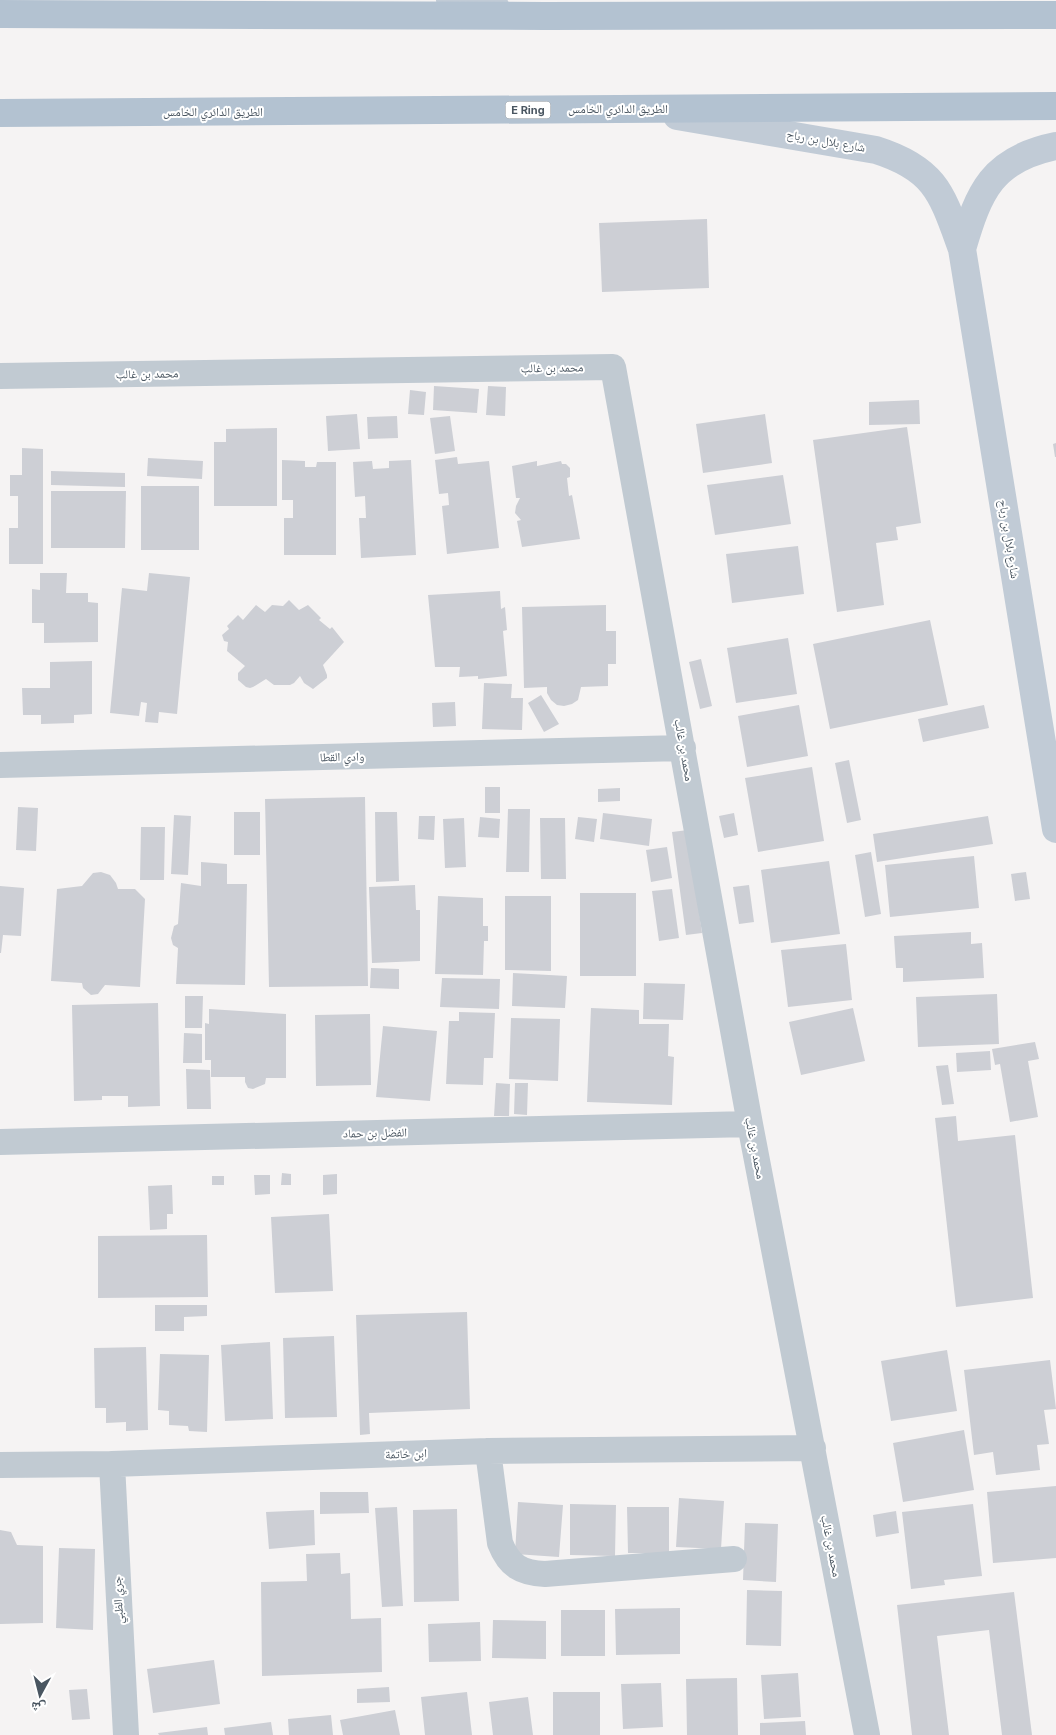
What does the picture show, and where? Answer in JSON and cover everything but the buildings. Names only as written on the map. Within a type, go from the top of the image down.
[{"type":"main road","points":[[0,14],[1056,15]]},
{"type":"main road","name":"الطريق الدائري الخامس","points":[[0,113],[1056,106]]},
{"type":"street","points":[[0,7],[22,0]]},
{"type":"street","points":[[450,0],[545,16]]},
{"type":"street","name":"شارع بلال بن رباح","points":[[639,109],[876,150],[894,156],[921,171],[937,189],[962,249],[1056,829]]},
{"type":"street","name":"شارع بلال بن رباح","points":[[962,249],[973,212],[980,198],[1003,168],[1035,150],[1056,146]]},
{"type":"street","name":"محمد بن غالب","points":[[0,376],[614,367],[684,748],[750,1124],[867,1735]]},
{"type":"street","name":"وادي القطا","points":[[0,765],[684,748]]},
{"type":"street","name":"الفضل بن حماد","points":[[0,1142],[750,1124]]},
{"type":"street","name":"ابن خاتمة","points":[[0,1465],[112,1464],[488,1451],[813,1448]]},
{"type":"street","points":[[488,1451],[500,1543],[504,1554],[512,1564],[522,1571],[533,1574],[545,1574],[734,1559]]},
{"type":"street","name":"جري الظبي","points":[[112,1464],[126,1735]]}]
